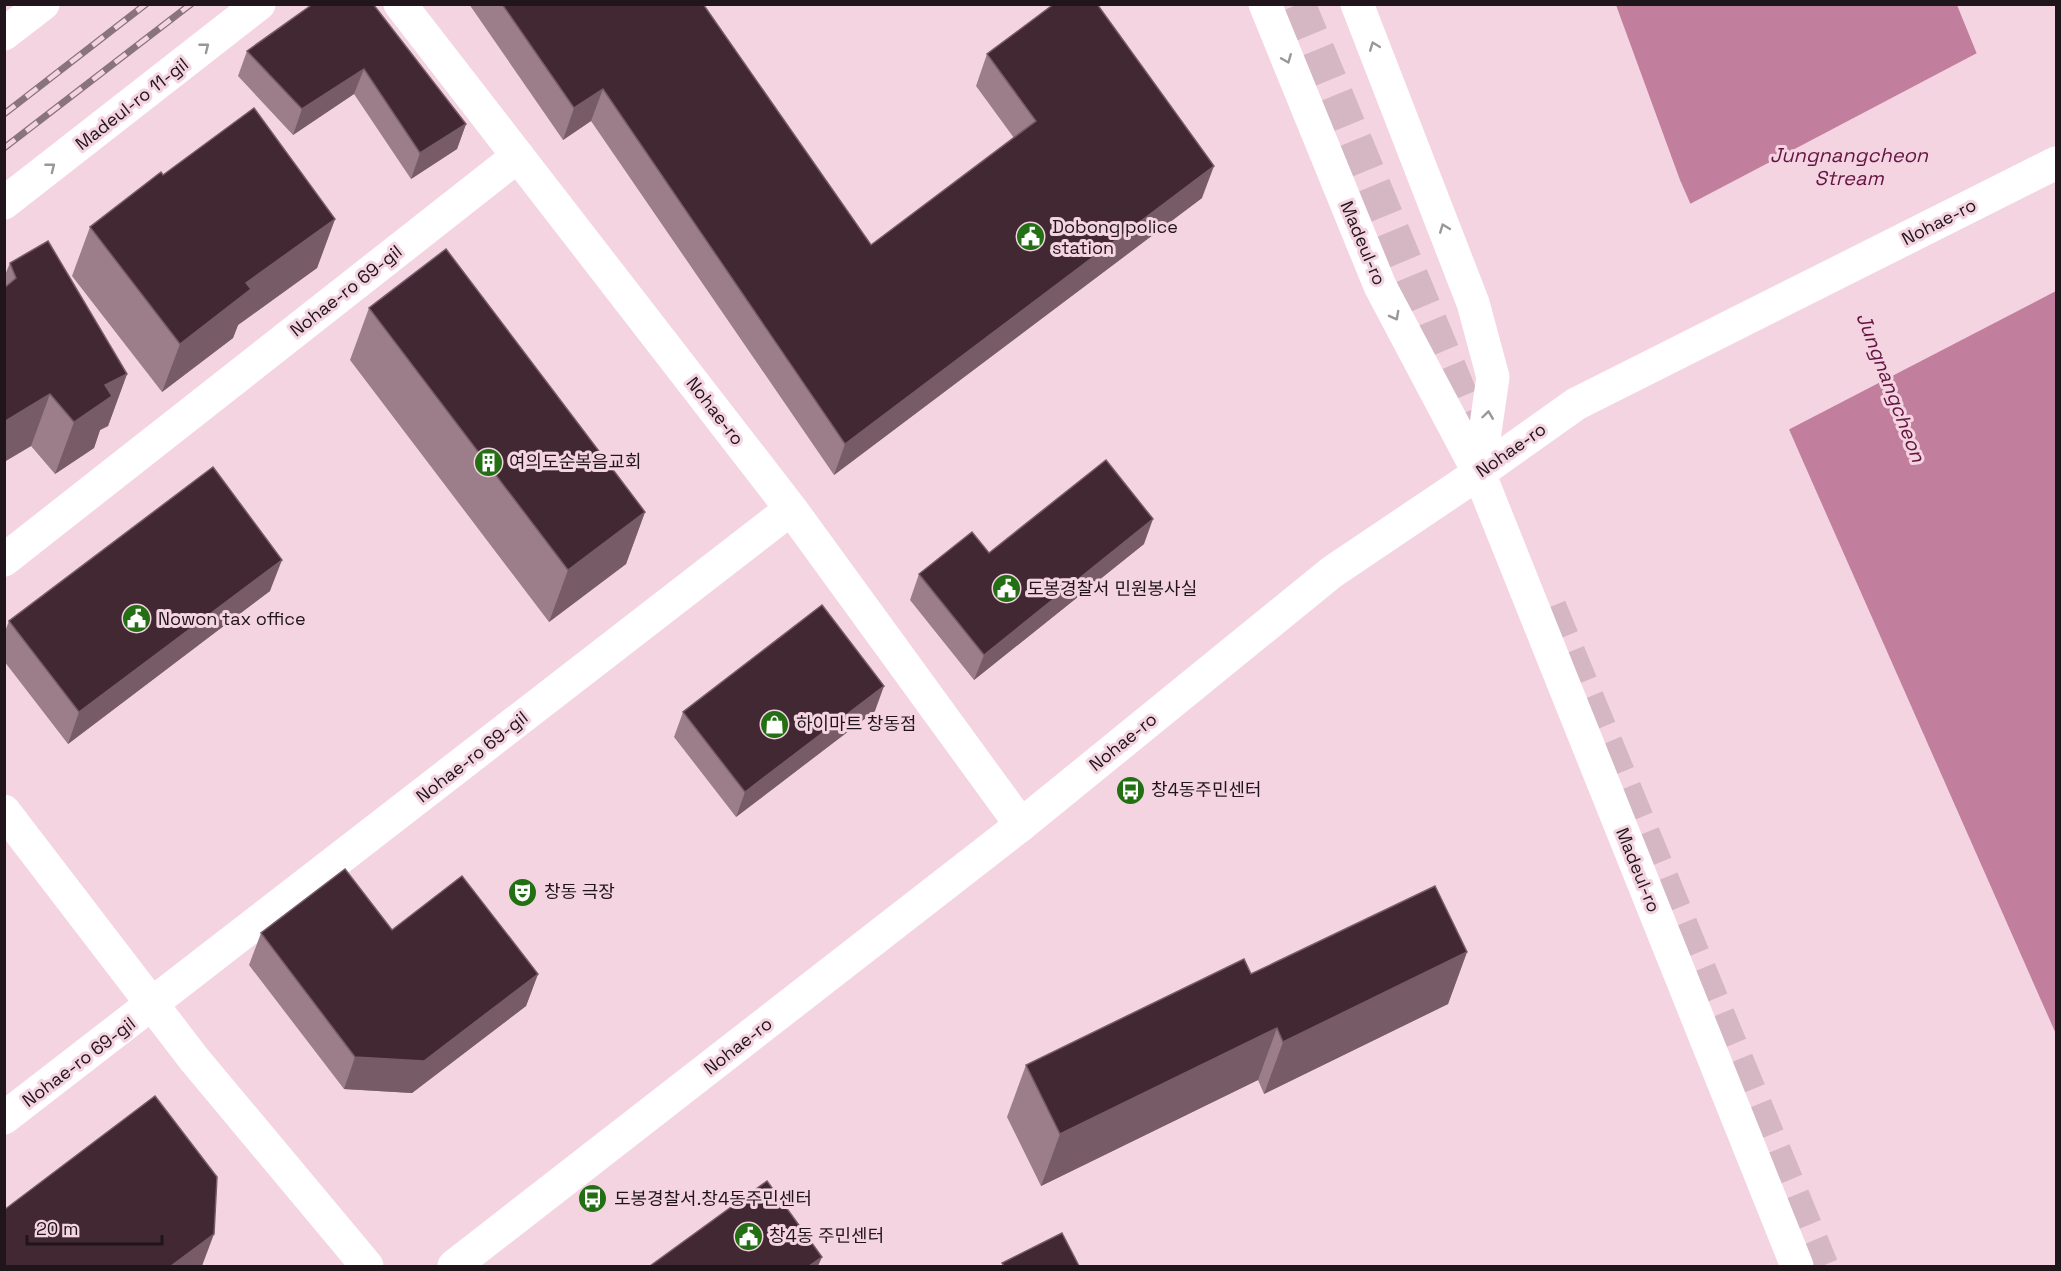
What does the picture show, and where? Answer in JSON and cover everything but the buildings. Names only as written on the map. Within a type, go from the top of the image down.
[{"type":"main road","points":[[4,34],[43,4]]},
{"type":"main road","name":"Madeul-ro 11-gil","points":[[4,203],[259,4]]},
{"type":"main road","name":"Nohae-ro","points":[[400,4],[791,509],[1021,825]]},
{"type":"main road","name":"Madeul-ro","points":[[1265,4],[1380,286],[1479,473],[1797,1266]]},
{"type":"main road","points":[[1357,4],[1473,303],[1493,377],[1479,473]]},
{"type":"main road","name":"Nohae-ro 69-gil","points":[[4,560],[518,156]]},
{"type":"main road","name":"Nohae-ro","points":[[454,1266],[1021,825],[1332,572],[1479,473],[1576,404],[2056,163]]},
{"type":"main road","name":"Nohae-ro 69-gil","points":[[4,1118],[153,1005],[791,509]]},
{"type":"main road","name":"Nohae-ro 69-gil","points":[[4,811],[194,1059],[367,1266]]},
{"type":"water","name":"Jungnangcheon Stream","points":[[1616,5],[1957,5],[2056,248],[2056,1034],[1680,180]]},
{"type":"pier","points":[[1979,52],[2056,240],[2056,291],[1786,431],[1688,205]]},
{"type":"tunnel","points":[[1299,4],[1488,460]]},
{"type":"tunnel","points":[[1550,607],[1822,1266]]},
{"type":"railway","points":[[4,114],[146,4]]},
{"type":"railway","points":[[4,148],[191,4]]},
{"type":"place","name":"Dobong police station","points":[[1031,237]]},
{"type":"place","name":"여의도순복음교회","points":[[488,462]]},
{"type":"place","name":"도봉경찰서 민원봉사실","points":[[1006,589]]},
{"type":"place","name":"Nowon tax office","points":[[137,619]]},
{"type":"place","name":"하이마트 창동점","points":[[775,724]]},
{"type":"place","name":"창4동주민센터","points":[[1130,790]]},
{"type":"place","name":"창동 극장","points":[[523,892]]},
{"type":"place","name":"도봉경찰서.창4동주민센터","points":[[593,1199]]},
{"type":"place","name":"창4동 주민센터","points":[[748,1236]]},
{"type":"water label","name":"Jungnangcheon","points":[[1891,387]]}]
